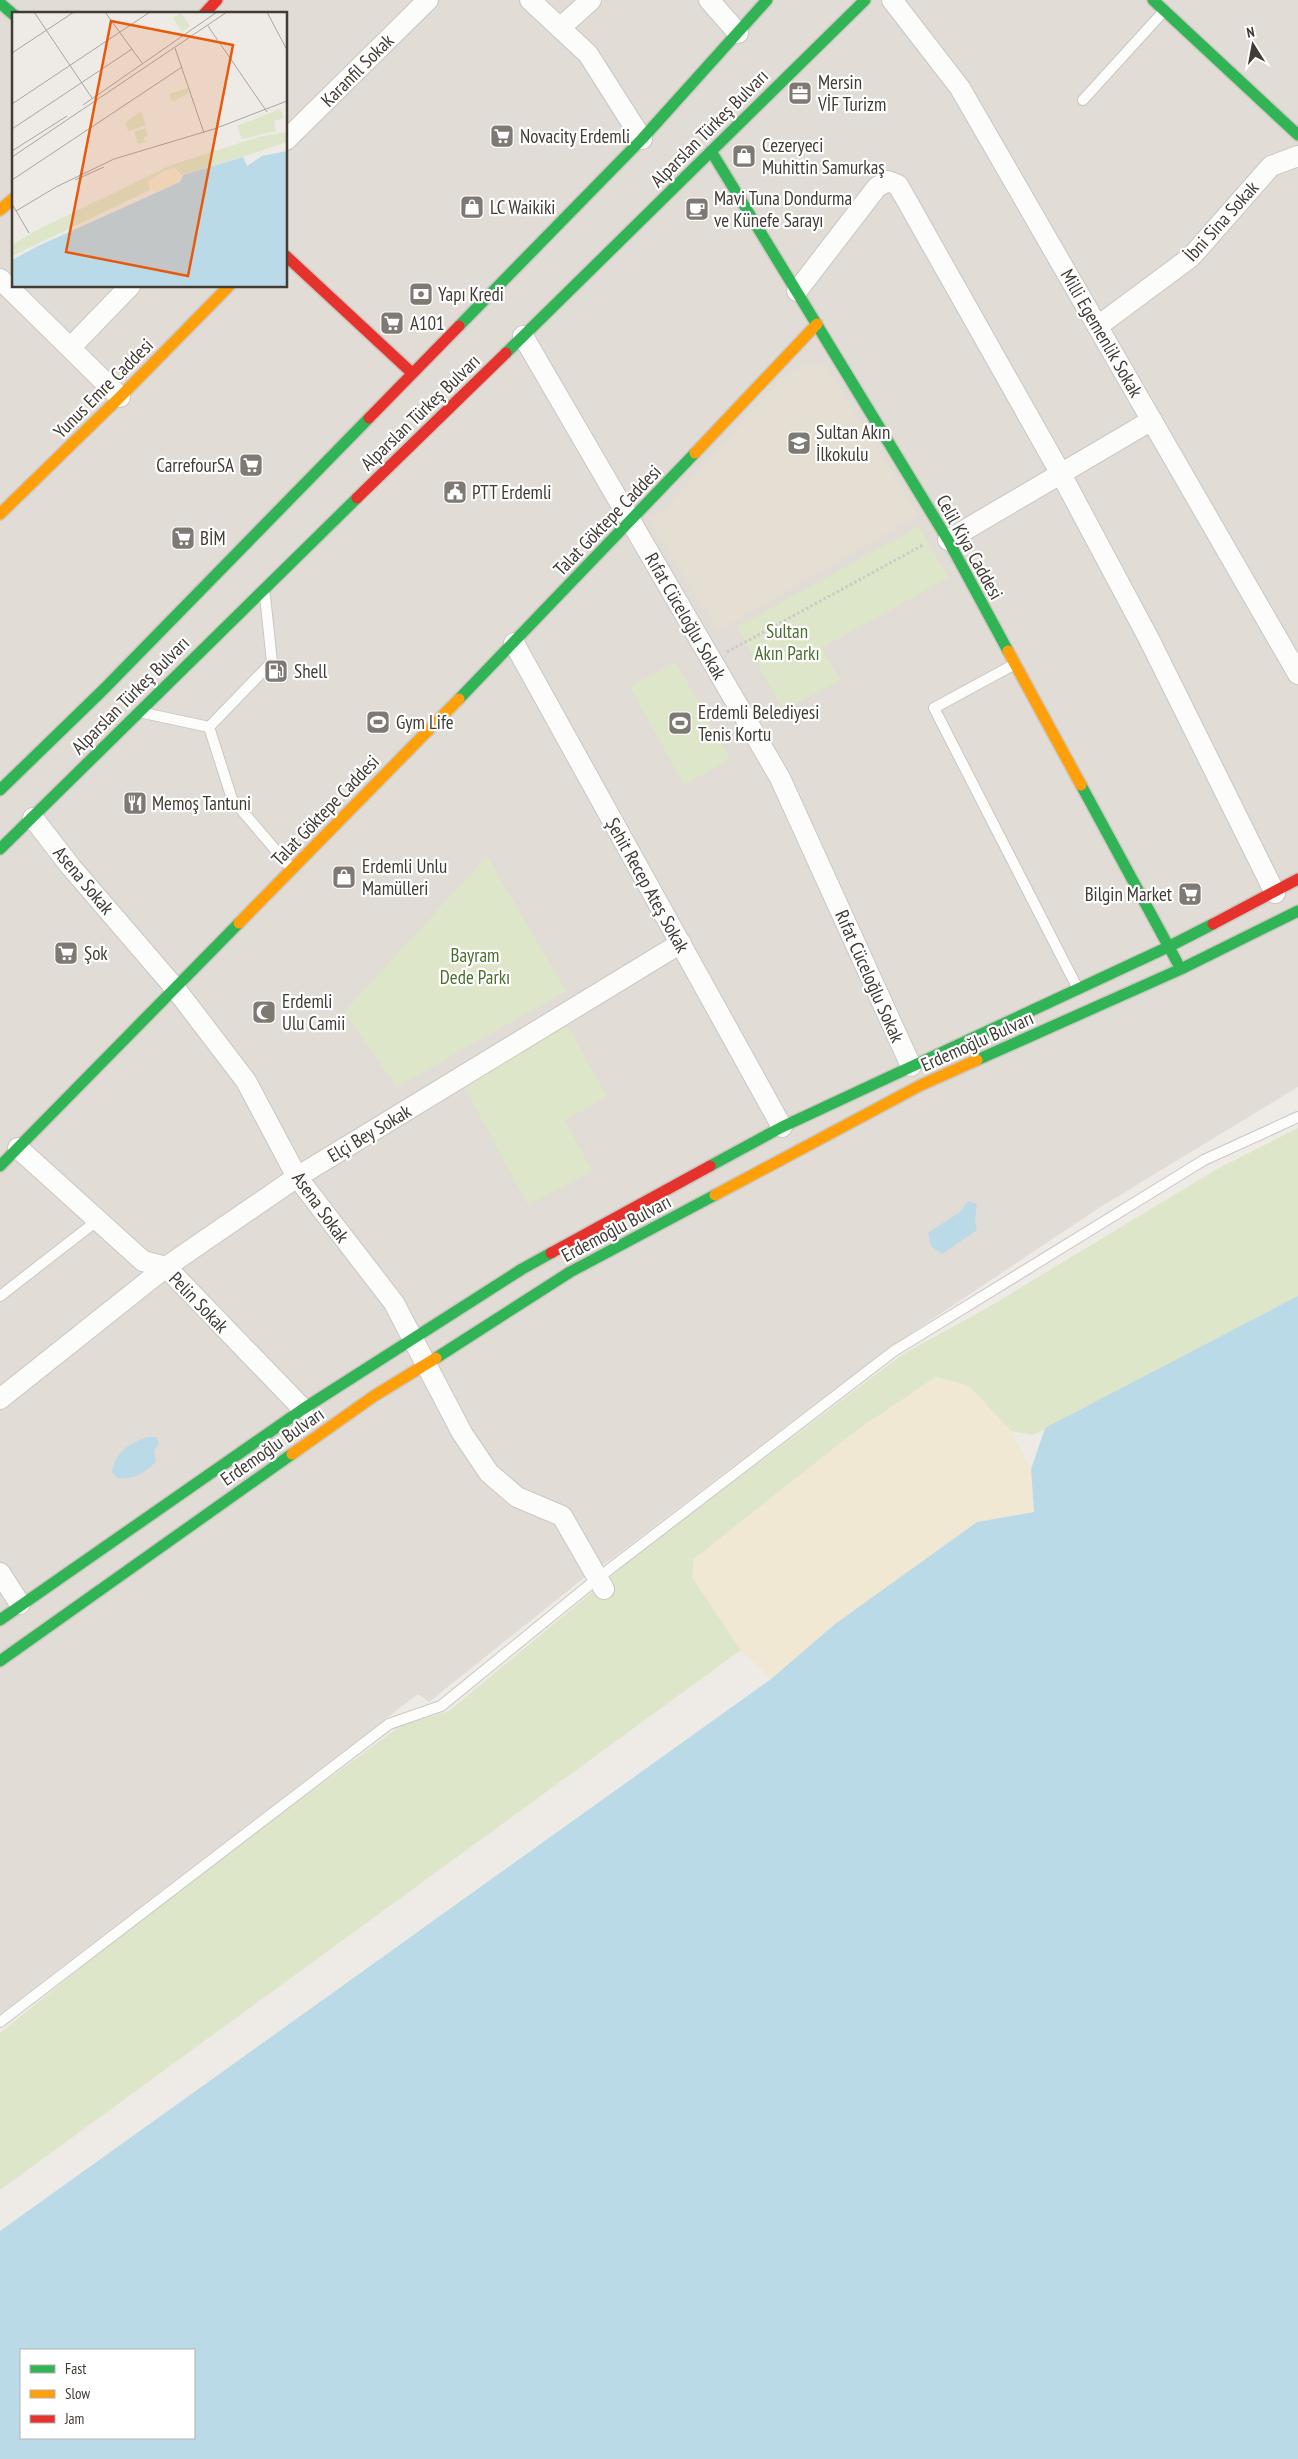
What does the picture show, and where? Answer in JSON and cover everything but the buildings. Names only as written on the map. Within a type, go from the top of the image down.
[{"type":"main road","points":[[206,12],[217,0]]},
{"type":"main road","name":"Alparslan Türkeş Bulvarı","points":[[0,790],[103,690],[642,139],[767,0]]},
{"type":"main road","name":"Alparslan Türkeş Bulvarı","points":[[0,849],[865,0]]},
{"type":"main road","points":[[1165,4],[1298,135]]},
{"type":"main road","name":"Celil Kiya Caddesi","points":[[712,150],[946,537],[1181,969]]},
{"type":"main road","points":[[0,210],[12,200]]},
{"type":"main road","points":[[288,258],[412,373]]},
{"type":"main road","name":"Yunus Emre Caddesi","points":[[0,514],[120,397],[227,288]]},
{"type":"main road","name":"Talat Göktepe Caddesi","points":[[0,1166],[514,643],[817,324]]},
{"type":"main road","name":"Erdemoğlu Bulvarı","points":[[0,1620],[20,1604],[303,1409],[522,1269],[782,1127],[1168,947],[1275,893],[1298,879]]},
{"type":"main road","name":"Erdemoğlu Bulvarı","points":[[0,1661],[374,1396],[426,1365],[570,1272],[921,1085],[1181,969],[1298,911]]},
{"type":"street","name":"Karanfil Sokak","points":[[288,138],[428,0]]},
{"type":"street","points":[[530,0],[588,54],[642,139]]},
{"type":"street","points":[[560,28],[591,0]]},
{"type":"street","points":[[709,0],[738,33]]},
{"type":"street","name":"Milli Egemenlik Sokak","points":[[892,0],[960,88],[1298,674]]},
{"type":"street","name":"İbni Sina Sokak","points":[[1098,326],[1191,257],[1271,166],[1298,156]]},
{"type":"street","points":[[796,290],[877,186],[888,181],[898,185],[1061,474],[1148,639],[1275,893]]},
{"type":"street","points":[[0,279],[120,397]]},
{"type":"street","points":[[70,348],[128,288]]},
{"type":"street","name":"Rıfat Cüceloğlu Sokak","points":[[523,336],[780,778],[911,1066]]},
{"type":"street","points":[[946,537],[1061,474],[1152,420]]},
{"type":"street","name":"Şehit Recep Ateş Sokak","points":[[514,643],[782,1127]]},
{"type":"street","name":"Asena Sokak","points":[[33,818],[71,867],[175,988],[246,1081],[297,1177],[394,1303],[462,1433],[489,1473],[517,1497],[562,1516],[601,1584]]},
{"type":"street","name":"Elçi Bey Sokak","points":[[0,1399],[166,1268],[297,1177],[681,943]]},
{"type":"street","name":"Pelin Sokak","points":[[18,1148],[142,1261],[166,1268],[303,1409]]},
{"type":"street","points":[[0,1573],[20,1604]]},
{"type":"lane","points":[[1083,100],[1165,4]]},
{"type":"lane","points":[[209,726],[272,662],[264,589]]},
{"type":"lane","points":[[1015,664],[934,708],[1077,988]]},
{"type":"lane","points":[[138,712],[209,726]]},
{"type":"lane","points":[[209,726],[232,799],[291,869]]},
{"type":"lane","points":[[0,2022],[390,1724],[441,1706],[601,1584],[894,1351],[1204,1160],[1298,1116]]},
{"type":"lane","points":[[0,1296],[98,1220]]},
{"type":"path","points":[[712,660],[946,537]]},
{"type":"shaded area","points":[[0,0],[1298,0],[1298,1087],[1102,1206],[883,1352],[614,1557],[590,1573],[429,1702],[418,1694],[0,2014]]},
{"type":"shaded area","name":"Sultan Akın İlkokulu","points":[[806,363],[826,366],[919,515],[718,631],[648,519],[665,509],[781,378]]},
{"type":"green space","name":"Sultan Akın Parkı","points":[[919,526],[948,578],[822,648],[840,680],[784,711],[737,627]]},
{"type":"green space","name":"Erdemli Belediyesi Tenis Kortu","points":[[676,662],[730,759],[684,785],[630,687]]},
{"type":"green space","name":"Bayram Dede Parkı","points":[[487,856],[566,991],[397,1087],[344,1012]]},
{"type":"green space","points":[[568,1026],[607,1097],[565,1120],[592,1171],[528,1205],[462,1083]]},
{"type":"green space","points":[[1298,1128],[1298,1296],[1033,1435],[1011,1431],[969,1386],[936,1377],[857,1430],[694,1559],[692,1577],[741,1650],[0,2190],[0,2033],[166,1899],[400,1726],[449,1711],[639,1553],[903,1354],[982,1311],[1217,1169]]},
{"type":"sand","points":[[936,1377],[969,1386],[1011,1431],[1031,1469],[1034,1512],[977,1522],[835,1624],[771,1679],[741,1650],[692,1577],[694,1559],[857,1430]]},
{"type":"water","points":[[968,1201],[977,1204],[975,1219],[977,1230],[942,1254],[931,1246],[928,1233],[960,1212]]},
{"type":"water","points":[[1298,1296],[1298,2459],[0,2459],[0,2231],[771,1679],[835,1624],[977,1522],[1034,1512],[1031,1469],[1045,1428]]},
{"type":"water","points":[[147,1437],[156,1437],[159,1443],[154,1451],[156,1462],[138,1475],[129,1478],[117,1478],[112,1472],[116,1459],[129,1445]]},
{"type":"traffic: fast","points":[[459,326],[642,139],[767,0]]},
{"type":"traffic: fast","points":[[506,353],[865,0]]},
{"type":"traffic: fast","points":[[1153,0],[1298,135]]},
{"type":"traffic: fast","points":[[0,3],[12,13]]},
{"type":"traffic: fast","points":[[711,151],[948,540],[1008,651]]},
{"type":"traffic: fast","points":[[0,790],[103,690],[369,418]]},
{"type":"traffic: fast","points":[[459,699],[695,453]]},
{"type":"traffic: fast","points":[[0,849],[357,498]]},
{"type":"traffic: fast","points":[[1081,785],[1177,962]]},
{"type":"traffic: fast","points":[[977,1060],[1181,969],[1298,911]]},
{"type":"traffic: fast","points":[[0,1166],[239,923]]},
{"type":"traffic: fast","points":[[710,1166],[782,1127],[1168,947],[1213,924]]},
{"type":"traffic: fast","points":[[436,1358],[570,1272],[715,1195]]},
{"type":"traffic: fast","points":[[0,1620],[303,1409],[522,1269],[551,1253]]},
{"type":"traffic: fast","points":[[0,1661],[292,1454]]},
{"type":"traffic: slow","points":[[0,210],[12,200]]},
{"type":"traffic: slow","points":[[0,514],[120,397],[227,288]]},
{"type":"traffic: slow","points":[[695,453],[817,324]]},
{"type":"traffic: slow","points":[[1008,651],[1081,785]]},
{"type":"traffic: slow","points":[[239,923],[459,699]]},
{"type":"traffic: slow","points":[[715,1195],[921,1085],[977,1060]]},
{"type":"traffic: slow","points":[[292,1454],[374,1396],[436,1358]]},
{"type":"traffic: jam","points":[[206,12],[217,0]]},
{"type":"traffic: jam","points":[[288,258],[412,373]]},
{"type":"traffic: jam","points":[[369,418],[459,326]]},
{"type":"traffic: jam","points":[[357,498],[506,353]]},
{"type":"traffic: jam","points":[[1213,924],[1298,879]]},
{"type":"traffic: jam","points":[[551,1253],[710,1166]]},
{"type":"place","name":"Mersin VİF Turizm","points":[[800,93]]},
{"type":"place","name":"Novacity Erdemli","points":[[502,136]]},
{"type":"place","name":"Cezeryeci Muhittin Samurkaş","points":[[744,156]]},
{"type":"place","name":"LC Waikiki","points":[[472,207]]},
{"type":"place","name":"Mavi Tuna Dondurma ve Künefe Sarayı","points":[[697,209]]},
{"type":"place","name":"Yapı Kredi","points":[[421,294]]},
{"type":"place","name":"A101","points":[[392,323]]},
{"type":"place","name":"Sultan Akın İlkokulu","points":[[799,443]]},
{"type":"place","name":"CarrefourSA","points":[[251,465]]},
{"type":"place","name":"PTT Erdemli","points":[[455,492]]},
{"type":"place","name":"BİM","points":[[183,538]]},
{"type":"place","name":"Shell","points":[[276,671]]},
{"type":"place","name":"Gym Life","points":[[378,722]]},
{"type":"place","name":"Erdemli Belediyesi Tenis Kortu","points":[[680,723]]},
{"type":"place","name":"Memoş Tantuni","points":[[135,803]]},
{"type":"place","name":"Erdemli Unlu Mamülleri","points":[[344,877]]},
{"type":"place","name":"Bilgin Market","points":[[1190,894]]},
{"type":"place","name":"Şok","points":[[66,953]]},
{"type":"place","name":"Erdemli Ulu Camii","points":[[264,1012]]}]
